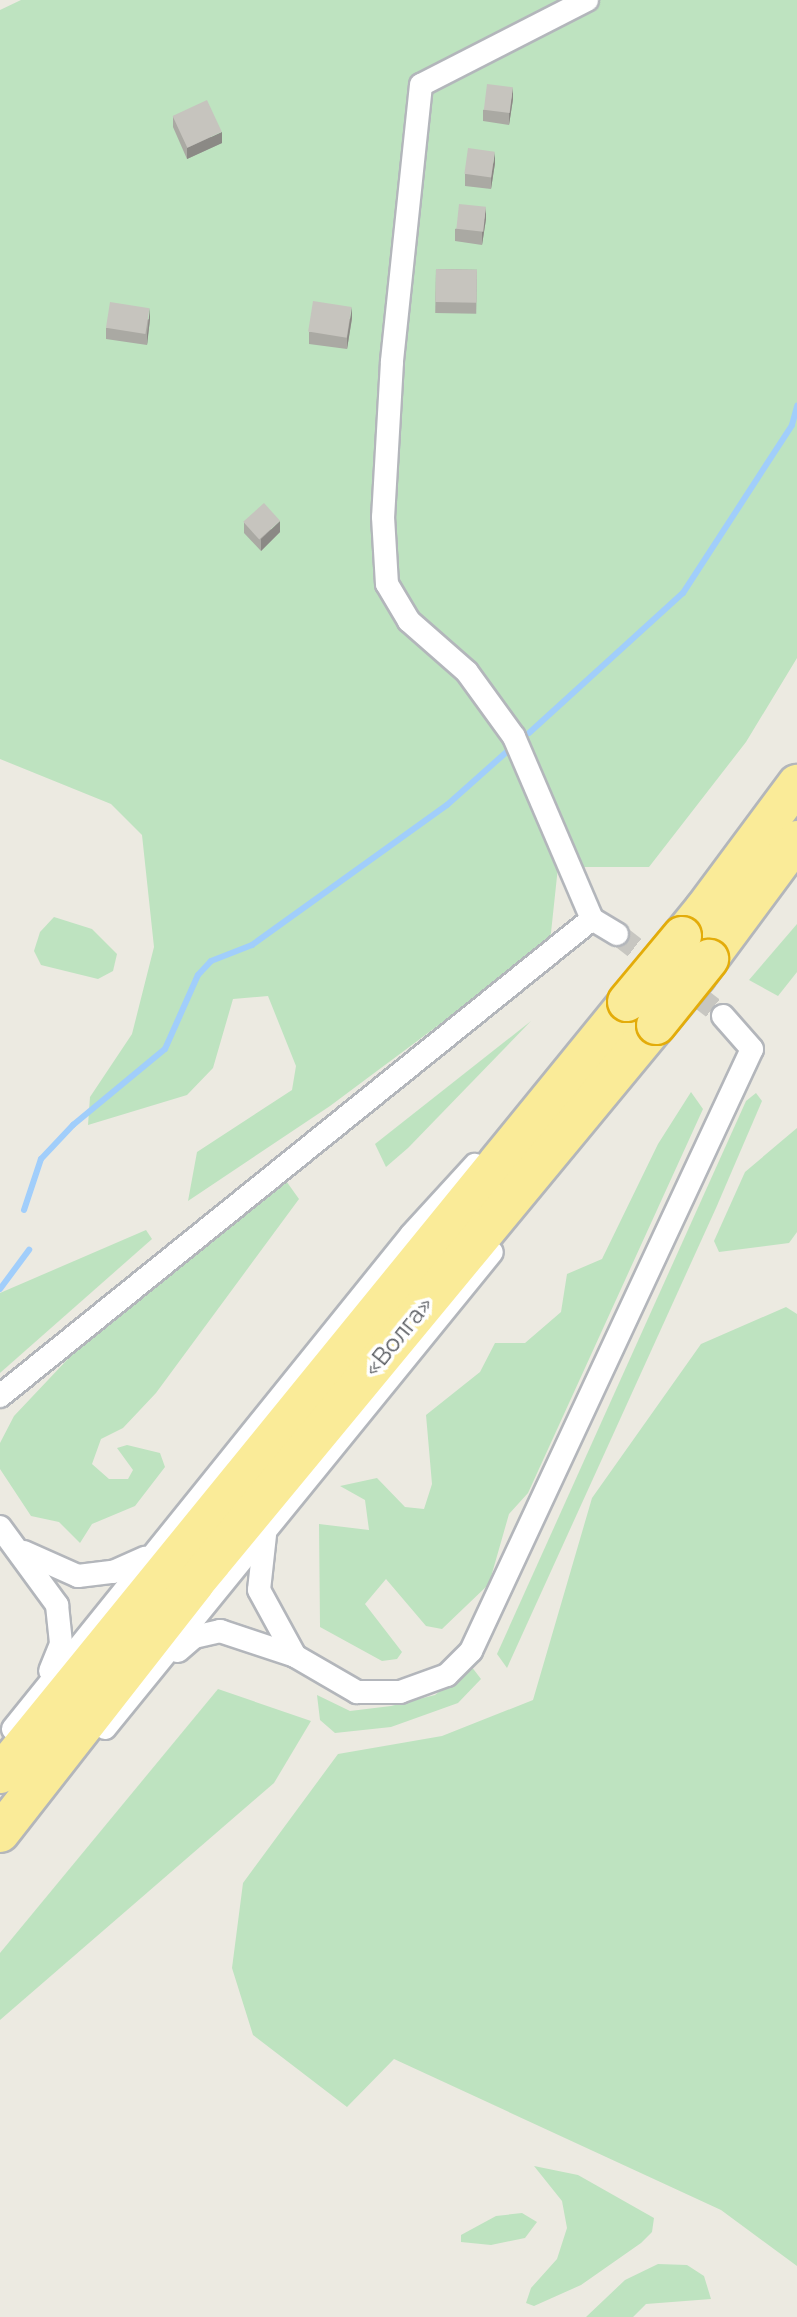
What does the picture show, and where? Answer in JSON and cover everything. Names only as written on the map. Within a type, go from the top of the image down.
[{"type":"highway","name":"«Волга»","points":[[0,1774],[555,1087],[704,909],[797,784]]},
{"type":"highway","points":[[703,967],[797,840]]},
{"type":"highway","name":"«Волга»","points":[[0,1833],[195,1583],[703,967]]},
{"type":"street","points":[[587,0],[421,85],[392,362],[383,517],[387,584],[409,621],[467,672],[514,737],[592,919],[617,934]]},
{"type":"street","points":[[0,1396],[592,919]]},
{"type":"street","points":[[0,1845],[149,1675],[267,1529],[644,1057],[703,967]]},
{"type":"street","points":[[149,1675],[194,1637],[220,1631],[295,1656],[357,1692],[400,1692],[447,1675],[471,1651],[752,1049],[723,1016]]},
{"type":"street","points":[[0,1746],[149,1556],[411,1235],[555,1087]]},
{"type":"street","points":[[0,1527],[22,1551],[57,1605],[61,1644],[40,1694]]},
{"type":"street","points":[[267,1529],[259,1590],[295,1656]]},
{"type":"street","points":[[22,1551],[78,1576],[113,1572],[149,1556]]},
{"type":"green space","points":[[21,0],[797,0],[797,658],[746,742],[649,867],[558,867],[550,942],[330,1106],[188,1201],[197,1152],[292,1090],[296,1066],[268,996],[233,999],[213,1068],[187,1095],[88,1125],[90,1097],[132,1034],[154,947],[142,835],[111,804],[0,759],[0,10]]},
{"type":"green space","points":[[54,917],[92,929],[117,954],[113,971],[98,979],[41,965],[34,951],[40,932]]},
{"type":"green space","points":[[797,924],[797,972],[778,996],[749,980]]},
{"type":"green space","points":[[531,1021],[408,1148],[386,1167],[375,1144]]},
{"type":"green space","points":[[691,1092],[703,1109],[528,1493],[509,1514],[489,1584],[442,1629],[426,1626],[386,1579],[365,1604],[402,1652],[397,1659],[382,1661],[320,1627],[319,1524],[369,1530],[365,1500],[340,1486],[377,1478],[405,1507],[424,1509],[432,1484],[426,1415],[480,1372],[495,1343],[525,1343],[561,1312],[567,1274],[602,1259],[658,1144]]},
{"type":"green space","points":[[756,1093],[762,1101],[716,1208],[507,1668],[497,1654],[746,1101]]},
{"type":"green space","points":[[797,1128],[797,1232],[789,1243],[719,1252],[714,1241],[745,1172]]},
{"type":"green space","points":[[284,1178],[299,1199],[156,1393],[123,1428],[101,1439],[92,1464],[109,1479],[128,1479],[133,1470],[117,1448],[127,1445],[160,1453],[165,1467],[135,1506],[92,1524],[80,1543],[59,1522],[31,1516],[0,1469],[0,1443],[14,1416],[99,1326]]},
{"type":"green space","points":[[146,1230],[152,1239],[0,1373],[0,1293]]},
{"type":"green space","points":[[786,1307],[797,1314],[797,2266],[721,2210],[394,2059],[347,2107],[253,2035],[232,1968],[243,1883],[338,1754],[442,1736],[533,1700],[592,1498],[701,1344]]},
{"type":"green space","points":[[471,1666],[481,1679],[458,1703],[391,1727],[335,1733],[320,1720],[317,1695],[350,1711],[391,1706],[435,1695]]},
{"type":"green space","points":[[218,1689],[311,1721],[274,1783],[0,2020],[0,1953]]},
{"type":"green space","points":[[534,2166],[578,2175],[654,2218],[652,2232],[641,2243],[581,2285],[534,2306],[526,2303],[531,2288],[557,2259],[567,2228],[562,2201]]},
{"type":"green space","points":[[522,2213],[537,2222],[525,2238],[491,2245],[461,2242],[461,2235],[496,2216]]},
{"type":"green space","points":[[658,2264],[687,2265],[704,2276],[711,2299],[646,2304],[633,2317],[586,2317],[625,2280]]},
{"type":"building","points":[[487,84],[513,87],[510,113],[484,110]]},
{"type":"building","points":[[207,100],[222,132],[187,148],[173,116]]},
{"type":"building","points":[[468,148],[495,152],[491,178],[464,174]]},
{"type":"building","points":[[459,204],[486,207],[483,232],[456,229]]},
{"type":"building","points":[[436,269],[477,270],[476,303],[435,302]]},
{"type":"building","points":[[313,301],[352,307],[347,338],[308,332]]},
{"type":"building","points":[[110,302],[150,308],[145,334],[106,328]]},
{"type":"building","points":[[264,503],[280,521],[259,540],[243,522]]},
{"type":"waterway","points":[[529,733],[683,593],[792,425],[797,406]]},
{"type":"waterway","points":[[24,1210],[41,1159],[73,1125],[165,1049],[198,975],[211,961],[252,945],[447,805],[511,748]]},
{"type":"waterway","points":[[0,1289],[29,1250]]},
{"type":"tunnel","points":[[617,934],[723,1016]]}]
